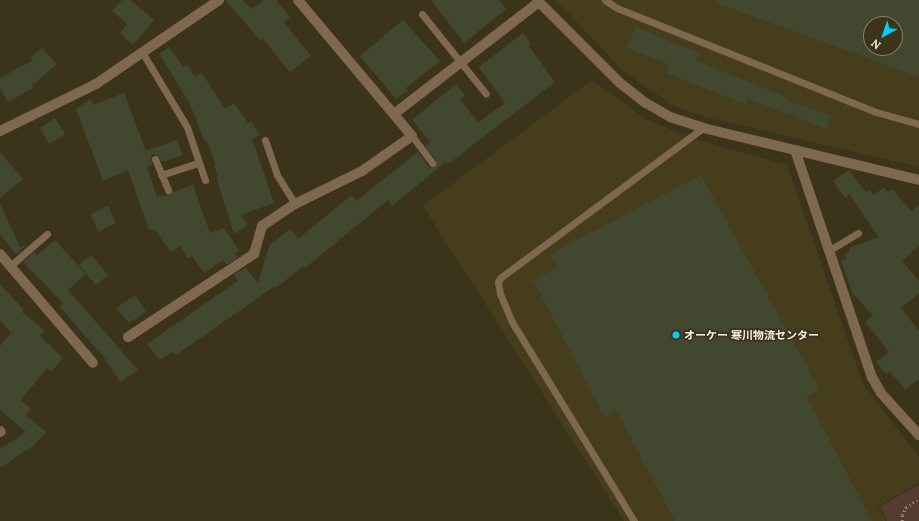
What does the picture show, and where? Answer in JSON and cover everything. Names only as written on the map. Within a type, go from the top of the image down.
[{"type":"street","points":[[0,131],[96,84],[219,0]]},
{"type":"street","points":[[128,337],[254,254],[262,226],[295,204],[362,171],[412,136],[298,0]]},
{"type":"street","points":[[394,114],[538,1],[625,87],[646,103],[670,117],[703,128],[919,180]]},
{"type":"street","points":[[794,150],[872,377],[895,410],[919,435]]},
{"type":"street","points":[[0,254],[93,363]]},
{"type":"lane","points":[[605,0],[616,8],[869,109],[919,124]]},
{"type":"lane","points":[[422,14],[486,94]]},
{"type":"lane","points":[[142,52],[187,127],[205,180]]},
{"type":"lane","points":[[634,521],[512,322],[500,294],[498,282],[500,278],[703,128]]},
{"type":"lane","points":[[412,136],[432,163]]},
{"type":"lane","points":[[265,140],[277,175],[295,204]]},
{"type":"lane","points":[[155,159],[168,190]]},
{"type":"lane","points":[[161,175],[199,163]]},
{"type":"lane","points":[[828,251],[858,233]]},
{"type":"lane","points":[[10,266],[47,234]]},
{"type":"path","points":[[902,521],[902,515],[906,507],[919,499]]},
{"type":"shaded area","points":[[556,0],[919,0],[919,167],[705,117],[674,106],[624,72]]},
{"type":"shaded area","points":[[592,80],[646,119],[691,138],[787,165],[863,384],[919,457],[919,483],[878,506],[886,521],[624,521],[423,206]]},
{"type":"shaded area","points":[[919,485],[919,521],[887,521],[880,506]]},
{"type":"building","points":[[122,0],[130,0],[154,20],[133,45],[120,33],[127,24],[112,11]]},
{"type":"building","points":[[225,0],[242,0],[252,9],[264,0],[276,0],[290,17],[284,22],[311,56],[290,72],[263,39],[261,41]]},
{"type":"building","points":[[431,0],[499,0],[506,9],[464,43]]},
{"type":"building","points":[[714,0],[919,0],[919,77],[714,2]]},
{"type":"building","points":[[403,20],[440,61],[406,88],[408,90],[396,99],[360,56]]},
{"type":"building","points":[[635,27],[699,53],[696,61],[789,98],[788,101],[831,116],[827,129],[748,99],[745,104],[666,73],[670,65],[627,48]]},
{"type":"building","points":[[523,33],[531,44],[529,46],[555,82],[448,164],[446,162],[392,206],[388,200],[305,268],[303,266],[276,288],[275,286],[176,355],[173,352],[160,360],[147,344],[238,281],[234,275],[246,267],[258,284],[269,246],[290,229],[298,239],[352,195],[356,201],[418,152],[428,166],[432,168],[435,167],[436,160],[425,146],[430,142],[412,120],[456,84],[465,95],[460,100],[478,122],[505,103],[479,67]]},
{"type":"building","points":[[169,47],[183,67],[187,65],[195,77],[202,73],[225,109],[234,103],[248,123],[251,121],[260,135],[252,139],[274,203],[241,215],[248,225],[234,234],[216,177],[218,177],[214,165],[216,165],[207,141],[205,142],[190,104],[159,54]]},
{"type":"building","points":[[42,48],[57,64],[32,86],[33,88],[8,102],[0,88],[0,78],[33,60],[30,58]]},
{"type":"building","points":[[124,93],[146,151],[177,140],[183,155],[162,162],[158,155],[153,154],[151,156],[152,165],[147,167],[157,197],[170,195],[173,192],[193,185],[210,233],[224,228],[239,250],[235,253],[238,257],[226,265],[223,260],[204,273],[192,256],[188,258],[180,246],[171,252],[154,229],[149,230],[128,170],[103,181],[76,109],[91,99],[93,105]]},
{"type":"building","points":[[55,118],[65,134],[49,144],[40,128]]},
{"type":"building","points":[[0,152],[23,179],[0,198]]},
{"type":"building","points":[[849,170],[866,192],[870,190],[874,195],[884,187],[888,192],[892,189],[911,211],[919,205],[919,246],[902,261],[919,281],[919,293],[901,308],[919,331],[919,379],[905,390],[890,371],[886,374],[876,362],[889,352],[865,322],[873,316],[852,292],[841,260],[846,259],[844,254],[850,252],[849,248],[879,237],[849,194],[845,198],[833,181]]},
{"type":"building","name":"オーケー 寒川物流センター","points":[[701,175],[820,390],[807,397],[872,521],[675,521],[616,410],[605,418],[533,280],[558,267],[550,254]]},
{"type":"building","points":[[0,204],[20,247],[28,244],[16,254],[0,235]]},
{"type":"building","points":[[108,206],[116,223],[98,232],[91,214]]},
{"type":"building","points":[[55,240],[86,274],[68,290],[138,370],[120,382],[100,351],[99,352],[60,307],[64,304],[23,262],[34,252],[37,255]]},
{"type":"building","points":[[91,255],[108,275],[96,285],[79,265]]},
{"type":"building","points":[[0,284],[24,310],[22,312],[44,330],[40,336],[63,358],[51,372],[47,368],[21,400],[31,409],[26,415],[46,432],[34,445],[0,468],[0,449],[26,432],[0,410],[0,346],[11,333],[0,320]]},
{"type":"building","points":[[135,295],[146,312],[129,323],[116,308]]},
{"type":"place","name":"オーケー 寒川物流センター","points":[[676,335]]}]
